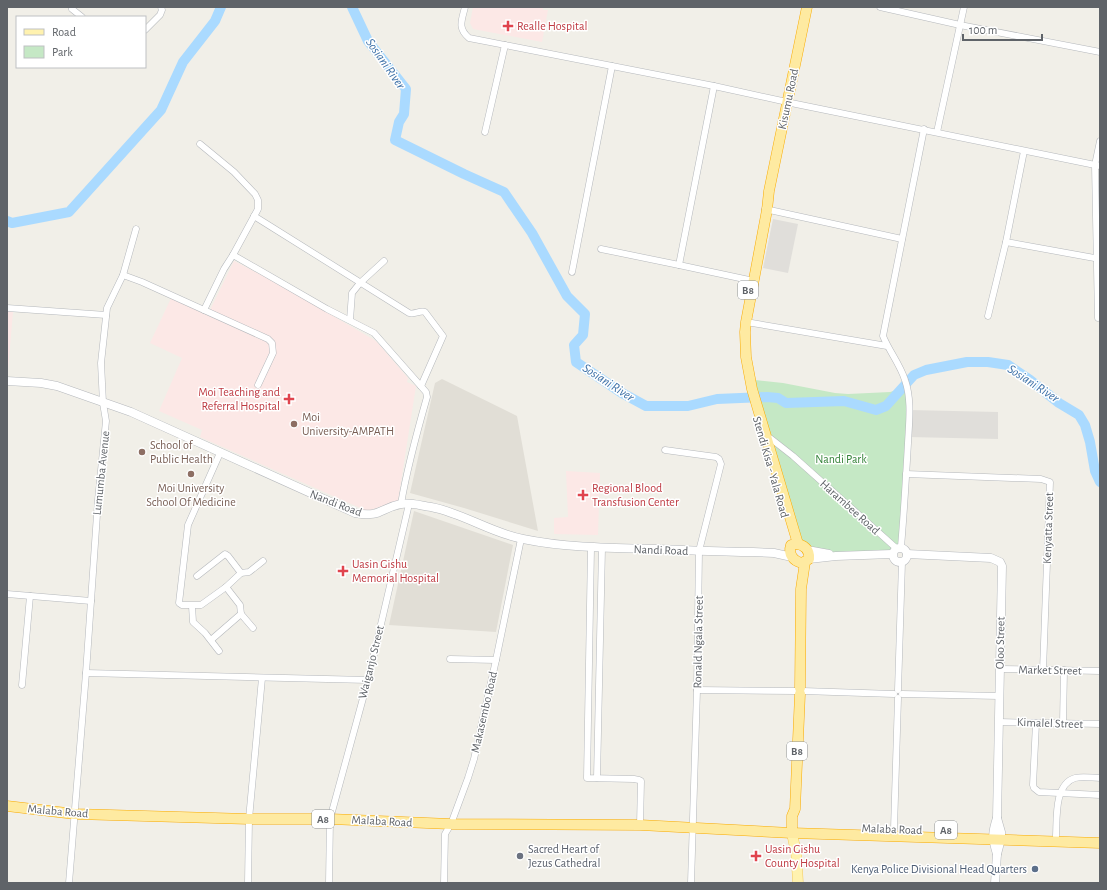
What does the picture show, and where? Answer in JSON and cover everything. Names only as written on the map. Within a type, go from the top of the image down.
[{"type":"highway","name":"Kisumu Road","points":[[769,191],[807,7]]},
{"type":"highway","name":"Stendi Kisa - Yala Road","points":[[769,191],[746,322],[746,357],[750,389],[765,453],[799,553],[801,589],[800,691],[795,809],[792,816],[795,830]]},
{"type":"highway","name":"B8","points":[[750,389],[744,362],[742,329],[749,280],[765,209]]},
{"type":"highway","name":"B8","points":[[755,406],[767,438],[799,553]]},
{"type":"highway","name":"Malaba Road","points":[[7,806],[75,814],[249,819],[330,819],[451,824],[640,825],[795,830],[894,829],[997,835],[1100,837]]},
{"type":"highway","name":"A8","points":[[795,830],[997,835],[1100,843]]},
{"type":"main road","points":[[795,830],[799,843],[796,849],[798,883]]},
{"type":"street","points":[[146,29],[160,15],[162,10],[161,7]]},
{"type":"street","points":[[465,7],[461,27],[462,33],[469,38],[714,86],[1098,165]]},
{"type":"street","points":[[880,7],[960,25],[1100,52]]},
{"type":"street","points":[[937,132],[964,7]]},
{"type":"street","points":[[72,9],[81,16]]},
{"type":"street","points":[[485,132],[505,45]]},
{"type":"street","points":[[572,272],[612,66]]},
{"type":"street","points":[[679,265],[714,86]]},
{"type":"street","points":[[902,562],[895,560],[906,474],[910,409],[909,396],[905,379],[883,336],[924,129]]},
{"type":"street","points":[[1098,318],[1098,165],[1100,141]]},
{"type":"street","points":[[200,144],[234,172],[255,194],[259,204],[234,255],[224,269],[204,310]]},
{"type":"street","points":[[988,316],[1006,242],[1024,151]]},
{"type":"street","points":[[765,209],[902,239]]},
{"type":"street","points":[[234,255],[377,336],[421,386],[443,336],[425,312],[413,314],[409,313],[254,216]]},
{"type":"street","name":"Lumumba Avenue","points":[[69,883],[98,500],[106,421],[103,403],[101,362],[106,315],[109,303],[123,275],[136,229]]},
{"type":"street","points":[[1006,242],[1098,259]]},
{"type":"street","points":[[601,249],[749,280]]},
{"type":"street","points":[[350,320],[352,293],[360,283],[384,261]]},
{"type":"street","points":[[123,275],[268,339],[272,343],[273,353],[258,385]]},
{"type":"street","points":[[7,308],[106,315]]},
{"type":"street","points":[[746,322],[887,346]]},
{"type":"street","name":"Nandi Road","points":[[7,381],[52,385],[131,412],[355,513],[373,515],[405,504],[433,508],[460,516],[490,529],[521,539],[555,545],[591,548],[799,553],[836,556],[896,550]]},
{"type":"street","name":"Waiganjo Street","points":[[329,883],[330,819],[368,680],[405,504],[404,486],[412,449],[427,397],[426,392],[421,386]]},
{"type":"street","name":"Harambee Road","points":[[767,438],[770,438],[793,456],[896,550]]},
{"type":"street","name":"Ronald Ngala Street","points":[[665,450],[716,457],[720,461],[699,551],[697,690],[689,827],[691,883]]},
{"type":"street","points":[[220,453],[188,525],[180,605],[201,605],[226,587],[241,573],[249,572],[263,561]]},
{"type":"street","name":"Kenyatta Street","points":[[906,474],[1042,479],[1050,482],[1042,670]]},
{"type":"street","name":"Makasembo Road","points":[[444,883],[445,834],[451,824],[474,759],[521,539]]},
{"type":"street","points":[[591,548],[587,778],[634,779],[641,781],[640,825]]},
{"type":"street","points":[[597,778],[602,548]]},
{"type":"street","points":[[894,829],[902,562],[905,560],[907,554],[905,550],[896,550]]},
{"type":"street","points":[[197,576],[225,554],[241,573]]},
{"type":"street","name":"Oloo Street","points":[[907,554],[991,558],[1000,562],[1003,570],[995,883]]},
{"type":"street","points":[[226,587],[240,605],[241,614],[253,628]]},
{"type":"street","points":[[7,594],[91,601]]},
{"type":"street","points":[[22,685],[30,596]]},
{"type":"street","points":[[192,606],[193,622],[211,640],[219,651]]},
{"type":"street","points":[[211,640],[241,614]]},
{"type":"street","points":[[450,659],[496,660]]},
{"type":"street","name":"Market Street","points":[[1000,668],[1100,671]]},
{"type":"street","points":[[1063,723],[1064,670]]},
{"type":"street","points":[[86,673],[368,680]]},
{"type":"street","points":[[248,883],[249,819],[262,678]]},
{"type":"street","points":[[697,690],[999,696]]},
{"type":"street","name":"Kimalel Street","points":[[999,722],[1100,724]]},
{"type":"street","points":[[1036,723],[1034,788],[1039,792],[1100,795]]},
{"type":"street","points":[[1056,836],[1057,810],[1062,789],[1068,782],[1076,778],[1100,778]]},
{"type":"shaded area","name":"Realle Hospital","points":[[473,7],[543,7],[543,10],[548,10],[542,42],[473,29],[470,23]]},
{"type":"shaded area","points":[[773,219],[798,224],[788,273],[763,268]]},
{"type":"shaded area","name":"Moi Teaching and Referral Hospital","points":[[234,261],[273,281],[376,341],[408,378],[407,382],[416,386],[398,501],[367,511],[200,437],[202,430],[159,411],[182,358],[150,343],[173,294],[209,312]]},
{"type":"shaded area","points":[[7,311],[13,312],[8,370],[7,370]]},
{"type":"shaded area","points":[[442,379],[517,416],[538,531],[410,493],[435,383]]},
{"type":"shaded area","points":[[909,410],[998,412],[998,439],[908,437]]},
{"type":"shaded area","name":"Regional Blood Transfusion Center","points":[[566,471],[600,473],[598,535],[554,534],[554,518],[568,517]]},
{"type":"shaded area","points":[[414,511],[513,545],[496,632],[389,625]]},
{"type":"green space","name":"Nandi Park","points":[[904,379],[908,396],[900,546],[894,548],[891,553],[835,555],[802,544],[767,436],[755,380],[783,383],[848,394],[890,392],[897,390]]},
{"type":"waterway","name":"Sosiani River","points":[[7,221],[12,223],[69,212],[161,110],[183,62],[215,21],[221,7]]},
{"type":"waterway","name":"Sosiani River","points":[[352,7],[368,41],[406,89],[404,114],[399,122],[395,140],[504,192],[532,233],[567,296],[585,314],[583,335],[574,345],[576,362],[622,393],[646,406],[688,406],[717,399],[767,397],[778,398],[786,403],[844,401],[876,410],[886,406],[914,375],[926,370],[967,362],[988,362],[1008,365],[1059,403],[1079,415],[1085,425],[1090,442],[1095,471],[1100,482]]},
{"type":"place","name":"Realle Hospital","points":[[508,26]]},
{"type":"place","name":"Moi Teaching and Referral Hospital","points":[[289,399]]},
{"type":"place","name":"Moi University-AMPATH","points":[[294,424]]},
{"type":"place","name":"School of Public Health","points":[[142,452]]},
{"type":"place","name":"Moi University School Of Medicine","points":[[191,474]]},
{"type":"place","name":"Regional Blood Transfusion Center","points":[[583,495]]},
{"type":"place","name":"Uasin Gishu Memorial Hospital","points":[[343,571]]},
{"type":"place","name":"Sacred Heart of Jezus Cathedral","points":[[520,856]]},
{"type":"place","name":"Uasin Gishu County Hospital","points":[[756,856]]},
{"type":"place","name":"Kenya Police Divisional Head Quarters","points":[[1035,869]]}]
